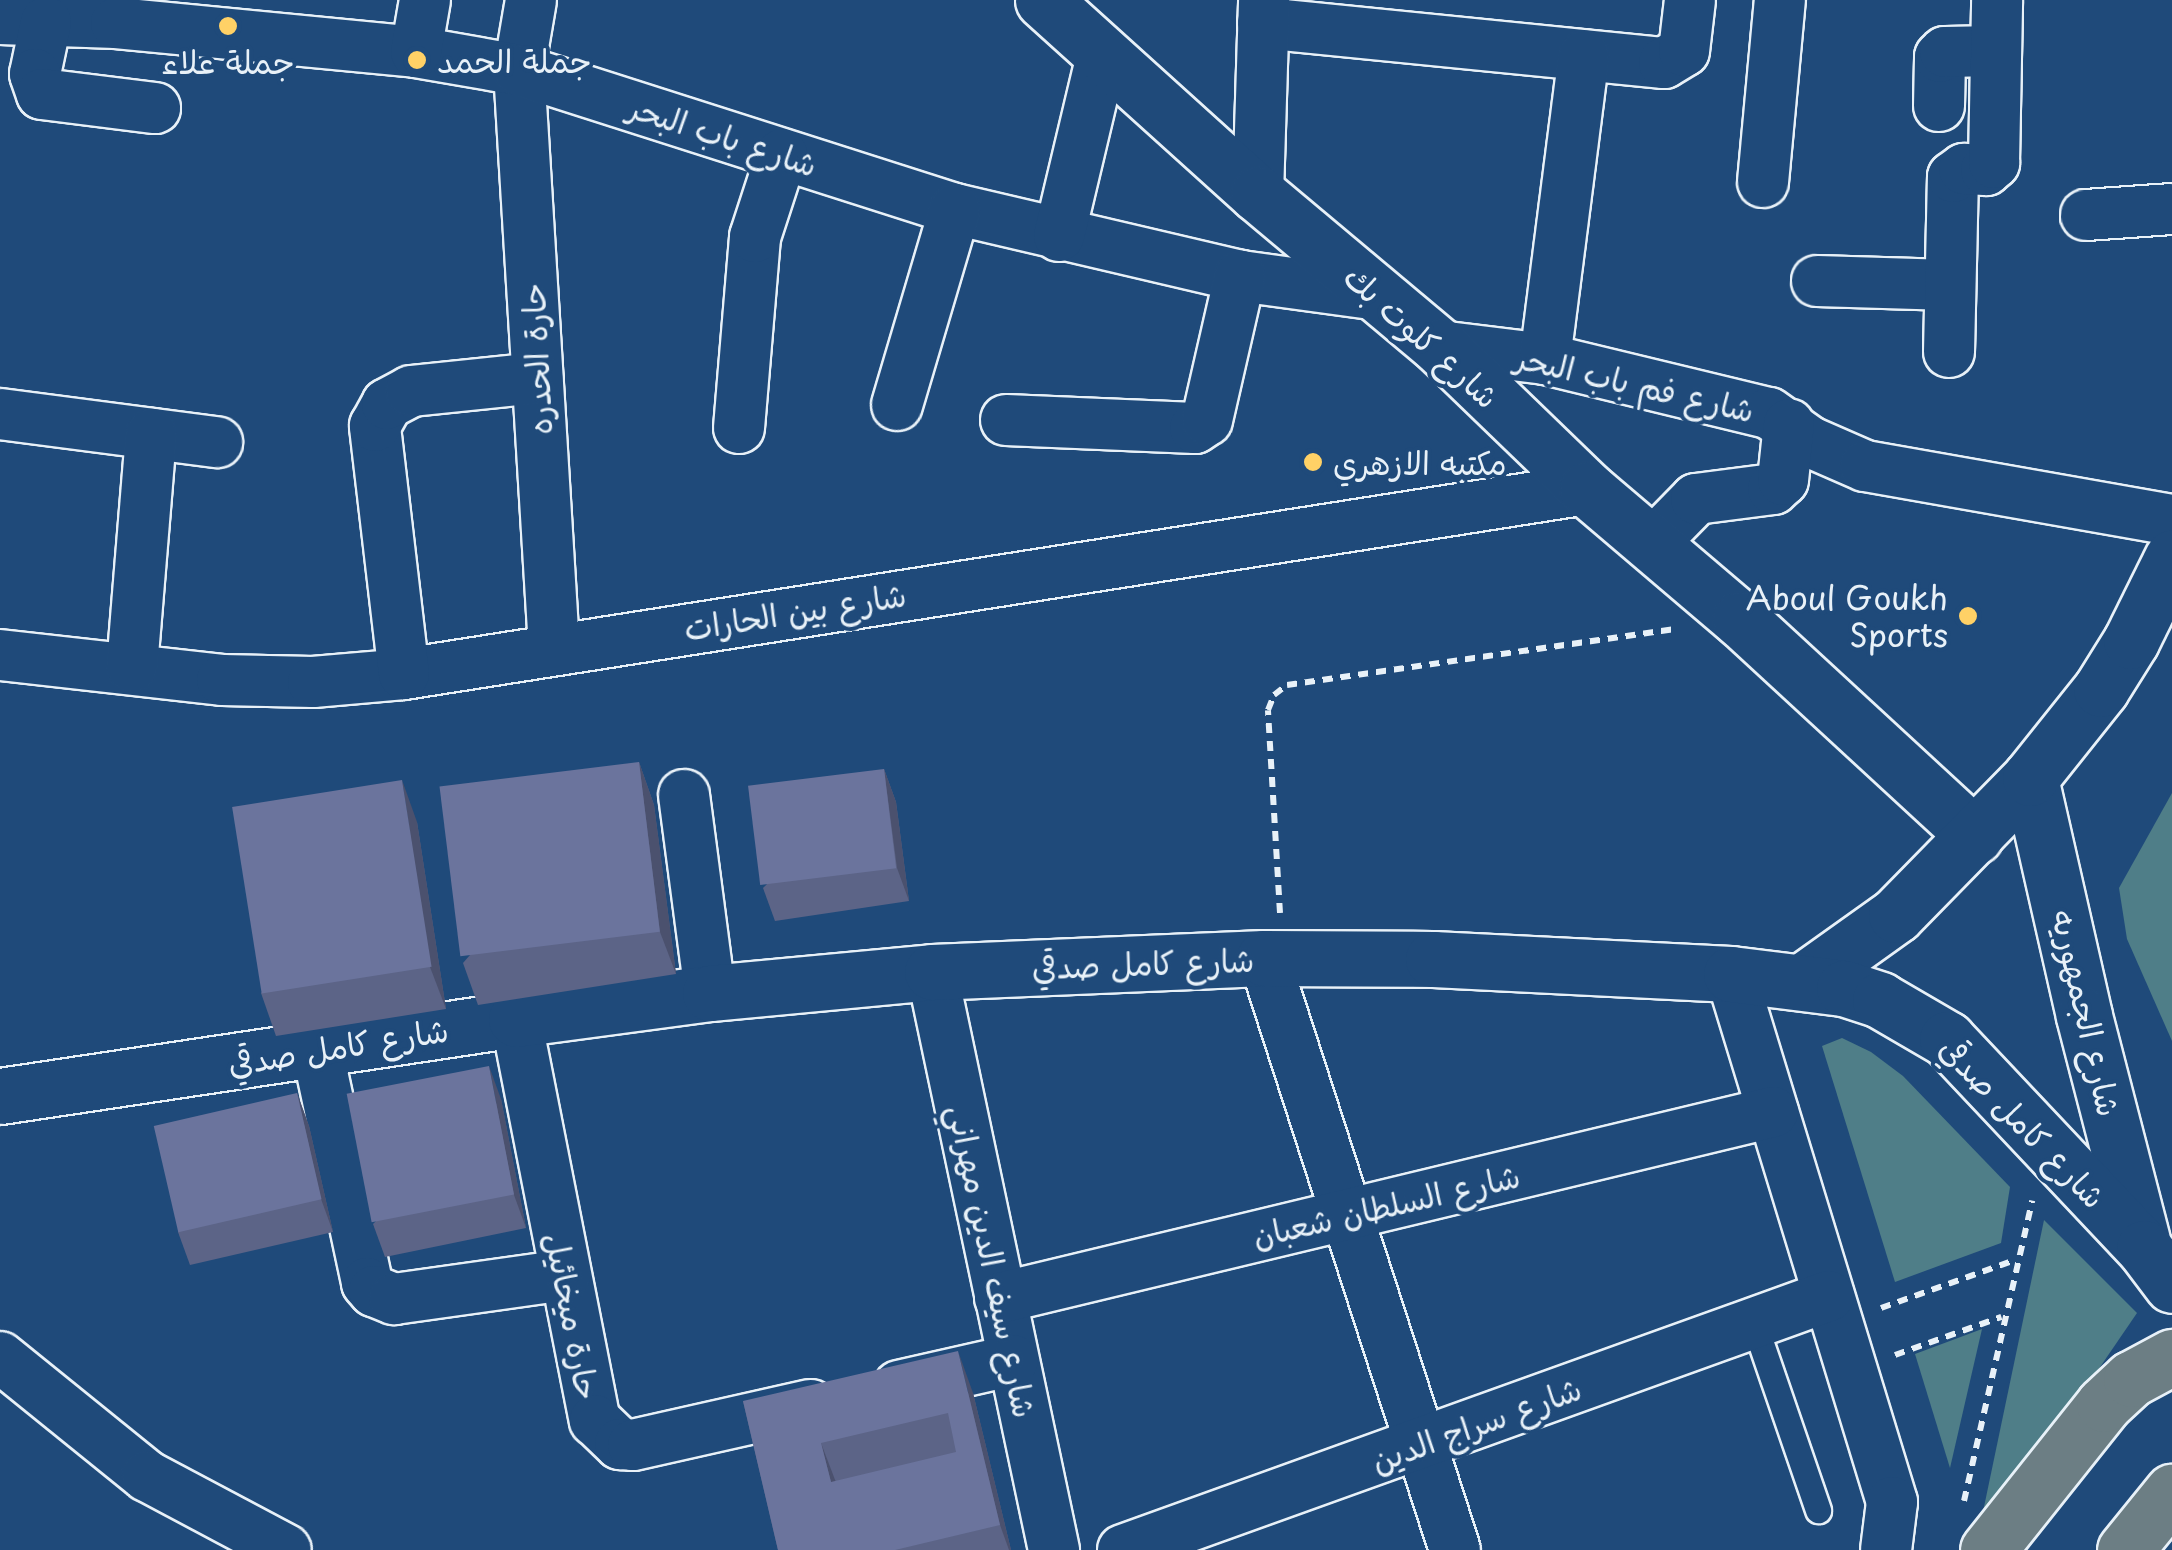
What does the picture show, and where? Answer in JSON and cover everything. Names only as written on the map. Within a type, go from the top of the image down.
[{"type":"main road","name":"شارع كلوت بك","points":[[1043,0],[1258,194],[1439,346],[1587,489],[1740,620],[1975,836]]},
{"type":"main road","points":[[1806,980],[1896,915],[2030,778],[2101,689],[2131,641],[2172,558]]},
{"type":"main road","name":"شارع الجمهوريه","points":[[2030,778],[2084,1016],[2158,1266]]},
{"type":"main road","name":"شارع كامل صدقي","points":[[0,1096],[516,1018],[710,993],[932,972],[1274,959],[1452,960],[1731,974],[1806,980],[1880,1000],[1915,1018],[1976,1065],[2158,1266]]},
{"type":"main road","points":[[1975,1530],[2131,1379],[2172,1357]]},
{"type":"main road","points":[[2125,1550],[2172,1492]]},
{"type":"street","points":[[416,52],[425,0]]},
{"type":"street","name":"حارة الحدره","points":[[531,0],[520,70],[554,648]]},
{"type":"street","points":[[1258,194],[1264,12],[1664,62],[1678,58],[1687,42],[1690,0]]},
{"type":"street","points":[[1763,182],[1780,0]]},
{"type":"street","points":[[1949,352],[1953,177],[1964,169],[1986,170],[1994,163],[1997,0]]},
{"type":"street","name":"شارع باب البحر","points":[[23,20],[117,12],[239,17],[520,70],[955,209],[1240,276],[1378,295]]},
{"type":"street","points":[[23,20],[42,94],[156,108]]},
{"type":"street","points":[[1939,106],[1940,57],[1944,52],[1996,51]]},
{"type":"street","points":[[1059,236],[1102,55]]},
{"type":"street","points":[[1545,359],[1584,55]]},
{"type":"street","points":[[738,428],[755,237],[782,154]]},
{"type":"street","points":[[897,405],[955,209]]},
{"type":"street","points":[[2086,216],[2172,209]]},
{"type":"street","points":[[1006,420],[1195,428],[1207,420],[1240,276]]},
{"type":"street","points":[[1817,281],[1950,286]]},
{"type":"street","name":"شارع فم باب البحر","points":[[1439,346],[1545,359],[1768,413],[1810,442],[1865,466],[2172,520]]},
{"type":"street","points":[[404,674],[374,426],[387,404],[411,391],[537,378]]},
{"type":"street","points":[[0,414],[217,442]]},
{"type":"street","points":[[1652,544],[1696,500],[1773,489],[1783,480],[1789,424]]},
{"type":"street","points":[[132,668],[151,434]]},
{"type":"street","name":"شارع بين الحارات","points":[[0,655],[222,680],[313,682],[404,674],[1587,489]]},
{"type":"street","points":[[684,795],[710,993]]},
{"type":"street","points":[[1274,959],[1345,1215],[1455,1550]]},
{"type":"street","name":"شارع سيف الدين مهراني","points":[[932,972],[1054,1550]]},
{"type":"street","points":[[1731,974],[1892,1502],[1886,1550]]},
{"type":"street","name":"حارة ميخائيل","points":[[516,1018],[589,1399],[595,1420],[620,1444],[633,1445],[1013,1360]]},
{"type":"street","points":[[318,1049],[367,1284],[374,1291],[394,1298],[564,1275]]},
{"type":"street","name":"شارع السلطان شعبان","points":[[1000,1298],[1772,1112]]},
{"type":"street","name":"شارع سراج الدين","points":[[1124,1550],[1754,1323],[1833,1310]]},
{"type":"street","points":[[0,1357],[147,1476],[286,1550]]},
{"type":"lane","points":[[1754,1323],[1818,1510]]},
{"type":"path","points":[[1274,959],[1268,710],[1274,695],[1287,685],[1740,620]]},
{"type":"path","points":[[1975,1530],[2002,1316],[2047,1142]]},
{"type":"path","points":[[1833,1310],[2016,1259]]},
{"type":"path","points":[[1852,1371],[2002,1316]]},
{"type":"green space","points":[[2172,793],[2172,1041],[2127,939],[2119,888]]},
{"type":"green space","points":[[1842,1038],[1871,1052],[1903,1076],[2010,1187],[2001,1243],[1895,1282],[1822,1046]]},
{"type":"green space","points":[[2044,1220],[2137,1313],[1975,1550]]},
{"type":"green space","points":[[1982,1329],[1950,1468],[1915,1354]]},
{"type":"building","points":[[639,762],[660,932],[460,956],[439,786]]},
{"type":"building","points":[[884,769],[896,868],[760,885],[748,786]]},
{"type":"building","points":[[402,780],[432,967],[262,994],[232,807]]},
{"type":"building","points":[[489,1066],[514,1195],[372,1222],[347,1094]]},
{"type":"building","points":[[297,1093],[322,1199],[178,1232],[154,1126]]},
{"type":"building","points":[[958,1351],[1000,1525],[895,1550],[778,1550],[743,1401]],"holes":[[[948,1413],[956,1452],[831,1482],[821,1443]]]},
{"type":"place","name":"جملة علاء","points":[[228,26]]},
{"type":"place","name":"جملة الحمد","points":[[417,60]]},
{"type":"place","name":"مكتبه الازهري","points":[[1313,462]]},
{"type":"place","name":"Aboul Goukh Sports","points":[[1968,616]]}]
